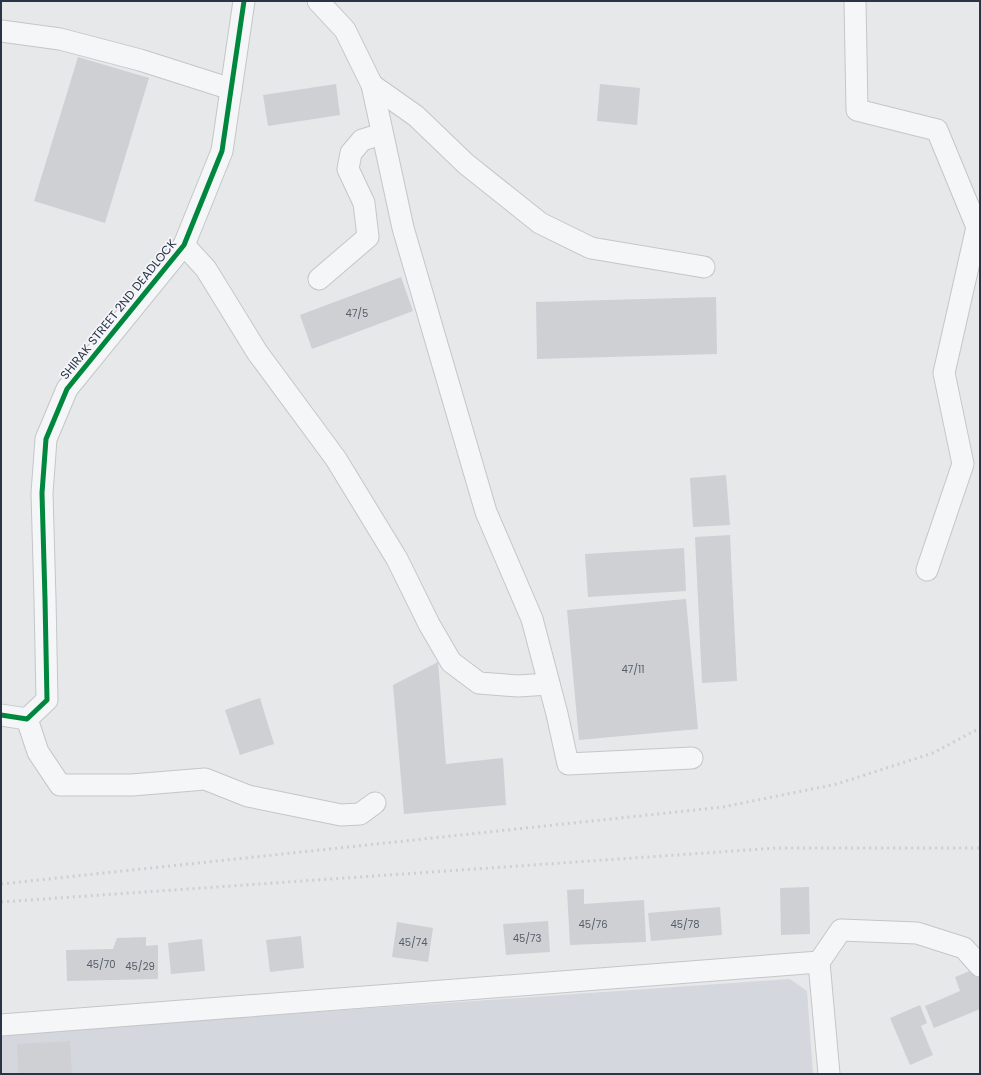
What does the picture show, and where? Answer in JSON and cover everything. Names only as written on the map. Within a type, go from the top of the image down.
[{"type":"street","name":"SHIRAK STREET 2ND DEADLOCK","points":[[27,718],[47,700],[42,493],[46,439],[67,389],[184,245],[222,151],[244,1]]},
{"type":"street","points":[[318,1],[345,30],[372,85],[403,228],[486,512],[532,619],[557,714],[568,764],[692,758]]},
{"type":"street","points":[[855,1],[857,110],[937,130],[977,227],[944,373],[963,464],[927,570]]},
{"type":"street","points":[[1,31],[60,39],[140,60],[231,89]]},
{"type":"street","points":[[372,85],[416,116],[466,164],[540,223],[591,248],[704,266]]},
{"type":"street","points":[[319,279],[368,237],[364,203],[348,169],[351,153],[362,140],[382,134]]},
{"type":"street","points":[[184,245],[206,270],[257,352],[336,459],[397,559],[429,624],[451,662],[478,683],[518,686],[549,684]]},
{"type":"street","points":[[1,715],[27,718],[38,752],[60,785],[132,785],[205,779],[248,796],[341,815],[360,814],[375,803]]},
{"type":"street","points":[[829,1074],[819,962],[841,930],[917,933],[964,948],[980,966]]},
{"type":"street","points":[[1,1025],[819,962]]},
{"type":"shaded area","points":[[790,979],[807,991],[813,1074],[1,1074],[1,1034]]},
{"type":"building","points":[[78,57],[149,78],[105,223],[34,201]]},
{"type":"building","points":[[336,84],[340,115],[268,126],[263,95]]},
{"type":"building","points":[[600,84],[640,88],[637,125],[597,121]]},
{"type":"building","points":[[401,277],[413,311],[312,349],[300,315]]},
{"type":"building","points":[[716,297],[717,354],[537,359],[536,302]]},
{"type":"building","points":[[726,475],[730,525],[693,527],[690,478]]},
{"type":"building","points":[[730,535],[737,681],[702,683],[695,537]]},
{"type":"building","points":[[684,548],[686,591],[588,597],[585,554]]},
{"type":"building","points":[[686,599],[698,729],[579,740],[567,610]]},
{"type":"building","points":[[438,662],[446,764],[503,758],[506,805],[404,814],[393,685]]},
{"type":"building","points":[[260,698],[274,744],[240,755],[225,710]]},
{"type":"building","points":[[809,887],[810,934],[781,935],[780,888]]},
{"type":"building","points":[[584,889],[584,904],[644,900],[646,942],[570,945],[567,890]]},
{"type":"building","points":[[720,907],[722,935],[651,941],[648,913]]},
{"type":"building","points":[[548,921],[550,952],[506,955],[503,924]]},
{"type":"building","points":[[397,922],[433,928],[428,962],[392,957]]},
{"type":"building","points":[[301,936],[304,968],[270,972],[266,940]]},
{"type":"building","points":[[146,937],[146,946],[158,945],[158,979],[67,981],[66,950],[113,949],[117,938]]},
{"type":"building","points":[[202,939],[205,971],[171,974],[168,943]]},
{"type":"building","points":[[977,968],[980,977],[980,1009],[934,1028],[925,1006],[960,991],[955,977]]},
{"type":"building","points":[[920,1005],[927,1023],[921,1026],[933,1055],[910,1065],[890,1018]]},
{"type":"building","points":[[70,1041],[72,1074],[18,1074],[17,1044]]},
{"type":"railway","points":[[1,884],[723,807],[837,784],[933,753],[980,728]]},
{"type":"railway","points":[[1,902],[777,848],[980,848]]},
{"type":"cycle path","points":[[1,715],[27,719],[47,700],[42,493],[46,439],[67,389],[184,245],[222,151],[244,1]]}]
